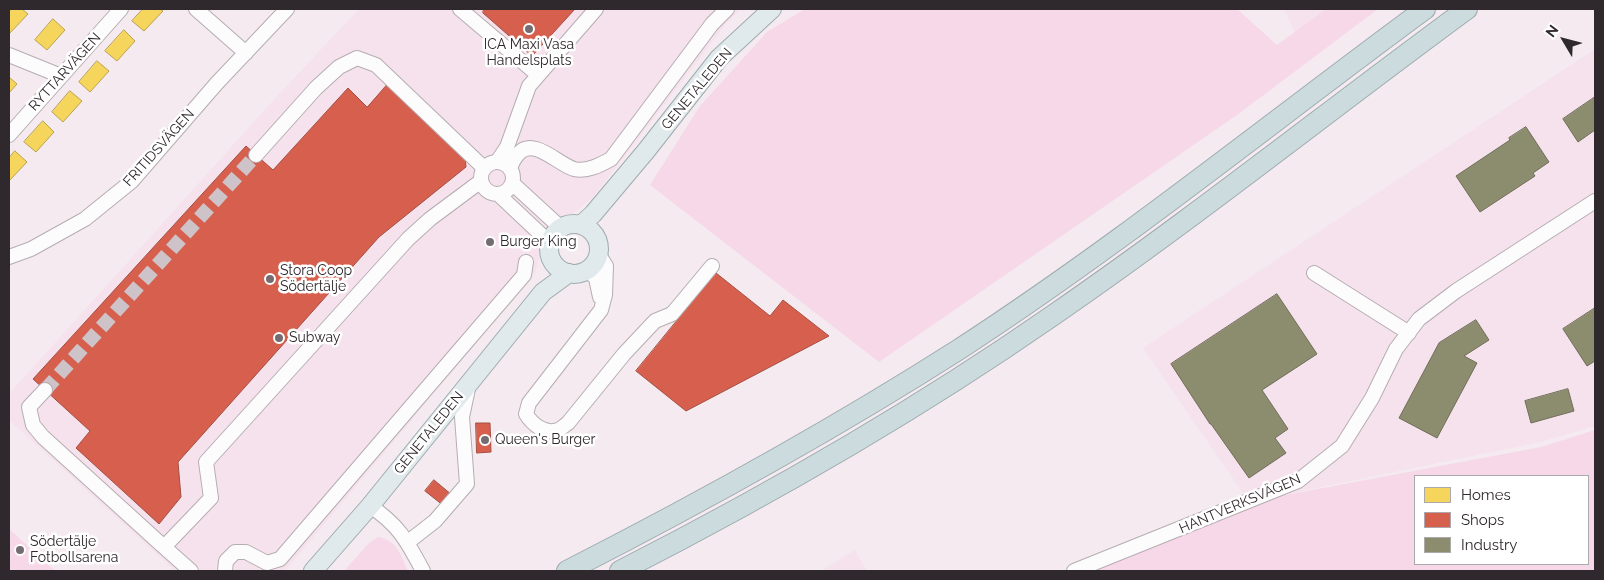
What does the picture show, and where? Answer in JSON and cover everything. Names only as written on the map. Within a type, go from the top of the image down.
[{"type":"highway","points":[[567,571],[715,494],[796,449],[959,349],[1118,239],[1425,9]]},
{"type":"highway","points":[[620,571],[805,472],[976,367],[1051,317],[1136,256],[1467,9]]},
{"type":"main road","name":"GENETALEDEN","points":[[581,225],[593,214],[646,151],[720,58],[772,9]]},
{"type":"main road","name":"GENETALEDEN","points":[[596,236],[646,151]]},
{"type":"main road","points":[[550,243],[554,234],[561,228],[571,224],[581,225],[589,229],[596,236],[599,245],[599,255],[594,264],[587,270]]},
{"type":"main road","name":"GENETALEDEN","points":[[543,292],[552,261],[550,243]]},
{"type":"main road","points":[[552,261],[559,269],[569,273]]},
{"type":"main road","name":"GENETALEDEN","points":[[312,571],[370,506],[543,292],[569,273],[578,274],[587,270]]},
{"type":"street","name":"RYTTARVÄGEN","points":[[9,135],[121,9]]},
{"type":"street","points":[[196,9],[246,53]]},
{"type":"street","name":"FRITIDSVÄGEN","points":[[9,257],[31,250],[85,219],[132,181],[218,83],[287,9]]},
{"type":"street","points":[[460,9],[538,76]]},
{"type":"street","points":[[487,184],[492,163],[497,162],[507,147],[529,86],[596,9]]},
{"type":"street","points":[[510,169],[512,160],[522,150],[534,148],[574,169],[592,168],[611,159],[712,24],[727,9]]},
{"type":"street","points":[[9,55],[61,76]]},
{"type":"street","points":[[256,155],[320,84],[339,67],[357,58],[376,65],[487,184],[550,243]]},
{"type":"street","points":[[164,547],[211,498],[206,462],[408,239],[430,219],[462,197],[487,184],[507,191],[513,178],[510,169],[507,165],[497,162]]},
{"type":"street","points":[[512,183],[561,228]]},
{"type":"street","name":"HANTVERKSVÄGEN","points":[[1074,571],[1298,481],[1342,446],[1372,398],[1396,349],[1419,319],[1456,291],[1595,201]]},
{"type":"street","points":[[599,255],[606,266],[605,295],[601,310],[528,403],[526,414],[531,422],[548,432],[558,430],[568,423],[624,354],[655,321],[672,314],[712,266]]},
{"type":"street","points":[[225,571],[226,561],[234,552],[246,552],[266,563],[280,559],[524,275],[526,262]]},
{"type":"street","points":[[587,270],[596,278],[601,310]]},
{"type":"street","points":[[1314,273],[1409,333]]},
{"type":"street","points":[[408,542],[436,521],[467,484],[462,417],[470,383]]},
{"type":"street","points":[[45,390],[29,407],[34,424],[43,438],[191,571]]},
{"type":"street","points":[[370,506],[388,518],[408,542],[423,571]]},
{"type":"shaded area","points":[[359,9],[741,9],[726,24],[594,196],[578,210],[548,228],[535,273],[285,571],[175,571],[9,420],[9,394],[269,105]]},
{"type":"shaded area","points":[[805,9],[1237,9],[1277,45],[1326,9],[1378,9],[1237,115],[879,362],[650,185],[700,106],[767,32]]},
{"type":"shaded area","points":[[1284,9],[1326,9],[1295,32]]},
{"type":"shaded area","points":[[1595,49],[1595,426],[1540,442],[1249,502],[1143,348]]},
{"type":"shaded area","points":[[1595,430],[1595,571],[1074,571],[1249,502],[1541,447]]},
{"type":"shaded area","name":"Södertälje Fotbollsarena","points":[[9,529],[55,571],[9,571]]},
{"type":"shaded area","points":[[378,537],[394,545],[408,571],[344,571],[369,543]]},
{"type":"shaded area","points":[[855,550],[867,571],[821,571],[837,561]]},
{"type":"building: Homes","points":[[11,9],[22,9],[28,14],[9,34],[9,12]]},
{"type":"building: Homes","points":[[143,9],[160,9],[163,11],[144,31],[132,21]]},
{"type":"building: Homes","points":[[53,19],[65,30],[47,50],[35,40]]},
{"type":"building: Homes","points":[[124,30],[135,41],[117,61],[105,51]]},
{"type":"building: Homes","points":[[97,61],[109,71],[90,92],[79,82]]},
{"type":"building: Homes","points":[[9,77],[17,84],[9,93]]},
{"type":"building: Homes","points":[[70,91],[82,101],[63,122],[52,112]]},
{"type":"building: Homes","points":[[43,121],[54,132],[36,152],[24,142]]},
{"type":"building: Homes","points":[[15,151],[27,162],[9,181],[9,158]]},
{"type":"building: Shops","name":"ICA Maxi Vasa Handelsplats","points":[[484,9],[575,9],[532,56],[483,13]]},
{"type":"building: Shops","points":[[387,85],[465,155],[466,167],[379,237],[178,462],[181,497],[159,524],[76,448],[90,431],[33,379],[246,146],[273,170],[348,88],[367,107]]},
{"type":"building: Shops","points":[[716,273],[770,316],[783,300],[829,336],[686,411],[636,371]]},
{"type":"building: Shops","points":[[476,423],[490,423],[491,452],[477,453]]},
{"type":"building: Shops","points":[[434,480],[452,495],[444,506],[425,491]]},
{"type":"building: Industry","points":[[1595,97],[1595,130],[1578,142],[1563,119]]},
{"type":"building: Industry","points":[[1526,127],[1549,162],[1533,173],[1535,176],[1480,212],[1456,176]]},
{"type":"building: Industry","points":[[1277,294],[1317,354],[1262,390],[1288,429],[1275,438],[1286,453],[1249,478],[1210,424],[1171,364]]},
{"type":"building: Industry","points":[[1595,308],[1595,361],[1587,366],[1563,329]]},
{"type":"building: Industry","points":[[1476,320],[1489,340],[1464,356],[1477,363],[1437,438],[1399,418],[1439,343]]},
{"type":"building: Industry","points":[[1568,389],[1574,411],[1531,423],[1525,401]]},
{"type":"tunnel","points":[[45,390],[256,155]]},
{"type":"place","name":"ICA Maxi Vasa Handelsplats","points":[[529,29]]},
{"type":"place","name":"Burger King","points":[[490,242]]},
{"type":"place","name":"Stora Coop Södertälje","points":[[270,279]]},
{"type":"place","name":"Subway","points":[[279,338]]},
{"type":"place","name":"Queen's Burger","points":[[485,440]]},
{"type":"place","name":"Södertälje Fotbollsarena","points":[[20,550]]}]
